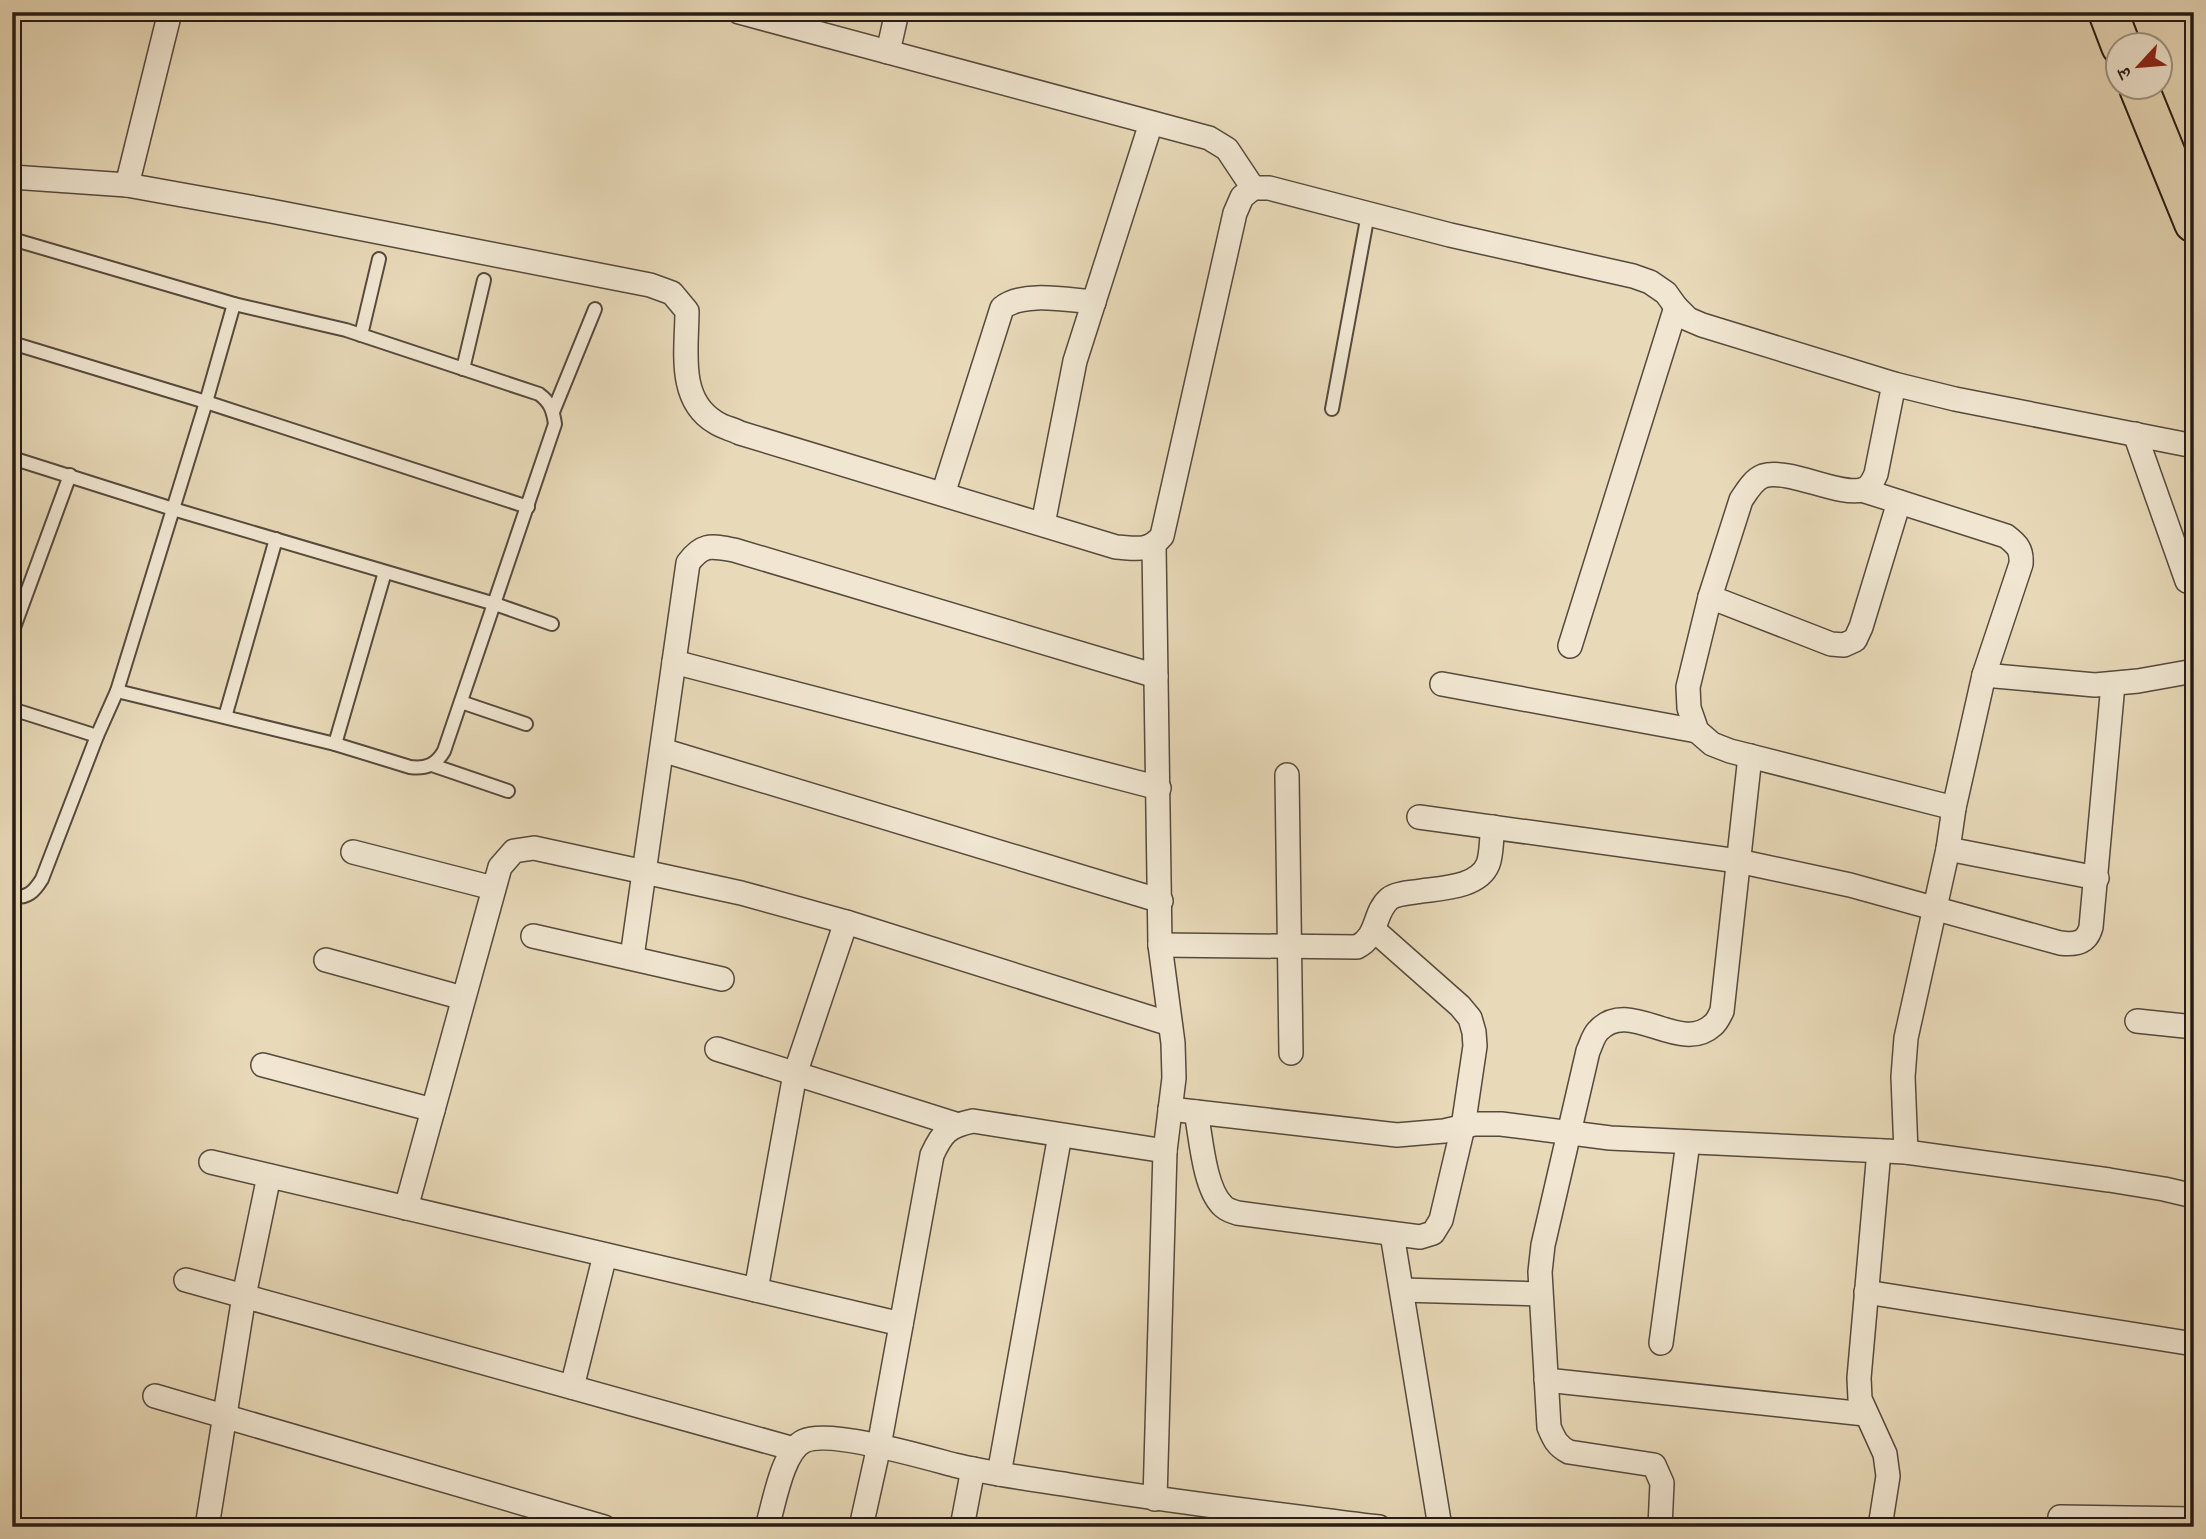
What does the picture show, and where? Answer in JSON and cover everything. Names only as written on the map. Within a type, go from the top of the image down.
[{"type":"highway","points":[[2108,12],[2116,32]]},
{"type":"highway","points":[[2144,102],[2193,220]]},
{"type":"street","points":[[127,185],[170,12]]},
{"type":"street","points":[[739,12],[1209,138],[1227,149],[1254,188]]},
{"type":"street","points":[[888,52],[897,12]]},
{"type":"street","points":[[1043,524],[1075,361],[1151,123]]},
{"type":"street","points":[[12,177],[127,185],[650,285],[672,293],[687,311],[687,380],[695,404],[714,422],[740,433],[1116,547],[1141,549],[1154,546]]},
{"type":"street","points":[[1155,1499],[1165,1151],[1174,1078],[1160,945],[1154,546],[1161,536],[1166,519],[1235,213],[1242,197],[1254,188],[1269,188],[1450,235],[1633,276],[1650,282],[1666,293],[1688,319],[1702,325],[1955,399],[2194,446]]},
{"type":"street","points":[[943,494],[1002,308],[1010,302],[1025,298],[1094,302]]},
{"type":"street","points":[[1570,646],[1676,307]]},
{"type":"street","points":[[1861,490],[1870,485],[1876,474],[1894,383]]},
{"type":"street","points":[[2136,434],[2187,581]]},
{"type":"street","points":[[1906,1152],[1904,1056],[1984,675],[2021,564],[2022,553],[2006,536],[1861,490],[1775,474],[1761,477],[1741,500],[1710,597],[1688,687],[1689,708],[1697,731],[1712,744],[1750,756],[1954,808]]},
{"type":"street","points":[[1710,597],[1831,644],[1844,645],[1855,640],[1899,502]]},
{"type":"street","points":[[632,957],[688,563],[697,551],[712,546],[734,550],[1156,676]]},
{"type":"street","points":[[674,662],[1158,788]]},
{"type":"street","points":[[1984,675],[2095,685],[2194,671]]},
{"type":"street","points":[[1441,684],[1697,731]]},
{"type":"street","points":[[1419,817],[1738,861],[1850,885],[2060,943],[2080,943],[2088,937],[2091,927],[2113,684]]},
{"type":"street","points":[[662,750],[1161,901]]},
{"type":"street","points":[[1660,1527],[1662,1483],[1654,1465],[1569,1451],[1560,1447],[1549,1427],[1540,1294],[1543,1245],[1588,1051],[1597,1031],[1610,1022],[1629,1019],[1676,1033],[1698,1033],[1713,1026],[1722,1011],[1750,756]]},
{"type":"street","points":[[1287,775],[1291,1053]]},
{"type":"street","points":[[1160,945],[1357,947],[1365,943],[1374,930],[1382,909],[1389,900],[1403,893],[1464,883],[1478,877],[1488,864],[1493,827]]},
{"type":"street","points":[[406,1208],[499,866],[514,852],[534,848],[741,893],[846,922],[1170,1024]]},
{"type":"street","points":[[1948,849],[2096,878]]},
{"type":"street","points":[[353,852],[494,888]]},
{"type":"street","points":[[756,1290],[795,1074],[846,922]]},
{"type":"street","points":[[1196,1112],[1209,1181],[1215,1197],[1224,1208],[1237,1213],[1392,1234],[1420,1237],[1433,1233],[1441,1220],[1464,1127],[1475,1046],[1474,1032],[1469,1018],[1460,1006],[1374,930]]},
{"type":"street","points":[[533,936],[722,979]]},
{"type":"street","points":[[326,960],[463,998]]},
{"type":"street","points":[[2137,1021],[2194,1027]]},
{"type":"street","points":[[717,1049],[955,1125]]},
{"type":"street","points":[[263,1065],[433,1110]]},
{"type":"street","points":[[1170,1109],[1397,1135],[1418,1135],[1474,1124],[1500,1124],[1611,1138],[1906,1152],[2137,1185],[2194,1196]]},
{"type":"street","points":[[861,1527],[879,1446],[932,1155],[940,1137],[955,1125],[973,1121],[1165,1151]]},
{"type":"street","points":[[999,1474],[1060,1135]]},
{"type":"street","points":[[1661,1343],[1688,1142]]},
{"type":"street","points":[[1879,1151],[1858,1378],[1860,1399],[1885,1454],[1888,1476],[1880,1527]]},
{"type":"street","points":[[211,1163],[901,1324]]},
{"type":"street","points":[[206,1527],[244,1296],[269,1176]]},
{"type":"street","points":[[1392,1234],[1440,1527]]},
{"type":"street","points":[[572,1387],[605,1255]]},
{"type":"street","points":[[186,1280],[794,1449]]},
{"type":"street","points":[[1402,1290],[1540,1294]]},
{"type":"street","points":[[1866,1292],[2194,1345]]},
{"type":"street","points":[[1546,1380],[1866,1414]]},
{"type":"street","points":[[155,1396],[604,1527]]},
{"type":"street","points":[[767,1527],[786,1460],[803,1441],[819,1437],[879,1446],[999,1474],[1155,1499],[1379,1527]]},
{"type":"street","points":[[962,1527],[972,1469]]},
{"type":"street","points":[[2060,1517],[2194,1519]]},
{"type":"lane","points":[[1332,409],[1368,214]]},
{"type":"lane","points":[[12,239],[234,304],[361,335],[539,394],[548,400],[553,412],[555,424],[528,507],[439,761],[421,768],[410,767],[335,744],[117,691]]},
{"type":"lane","points":[[361,335],[379,259]]},
{"type":"lane","points":[[463,369],[484,280]]},
{"type":"lane","points":[[12,897],[22,898],[34,891],[42,879],[117,691],[234,304]]},
{"type":"lane","points":[[553,412],[595,309]]},
{"type":"lane","points":[[12,343],[206,402],[528,507]]},
{"type":"lane","points":[[12,458],[173,509],[495,604],[551,624]]},
{"type":"lane","points":[[12,634],[70,475]]},
{"type":"lane","points":[[225,717],[276,539]]},
{"type":"lane","points":[[335,744],[385,572]]},
{"type":"lane","points":[[461,702],[526,724]]},
{"type":"lane","points":[[12,709],[97,736]]},
{"type":"lane","points":[[432,765],[508,791]]}]
